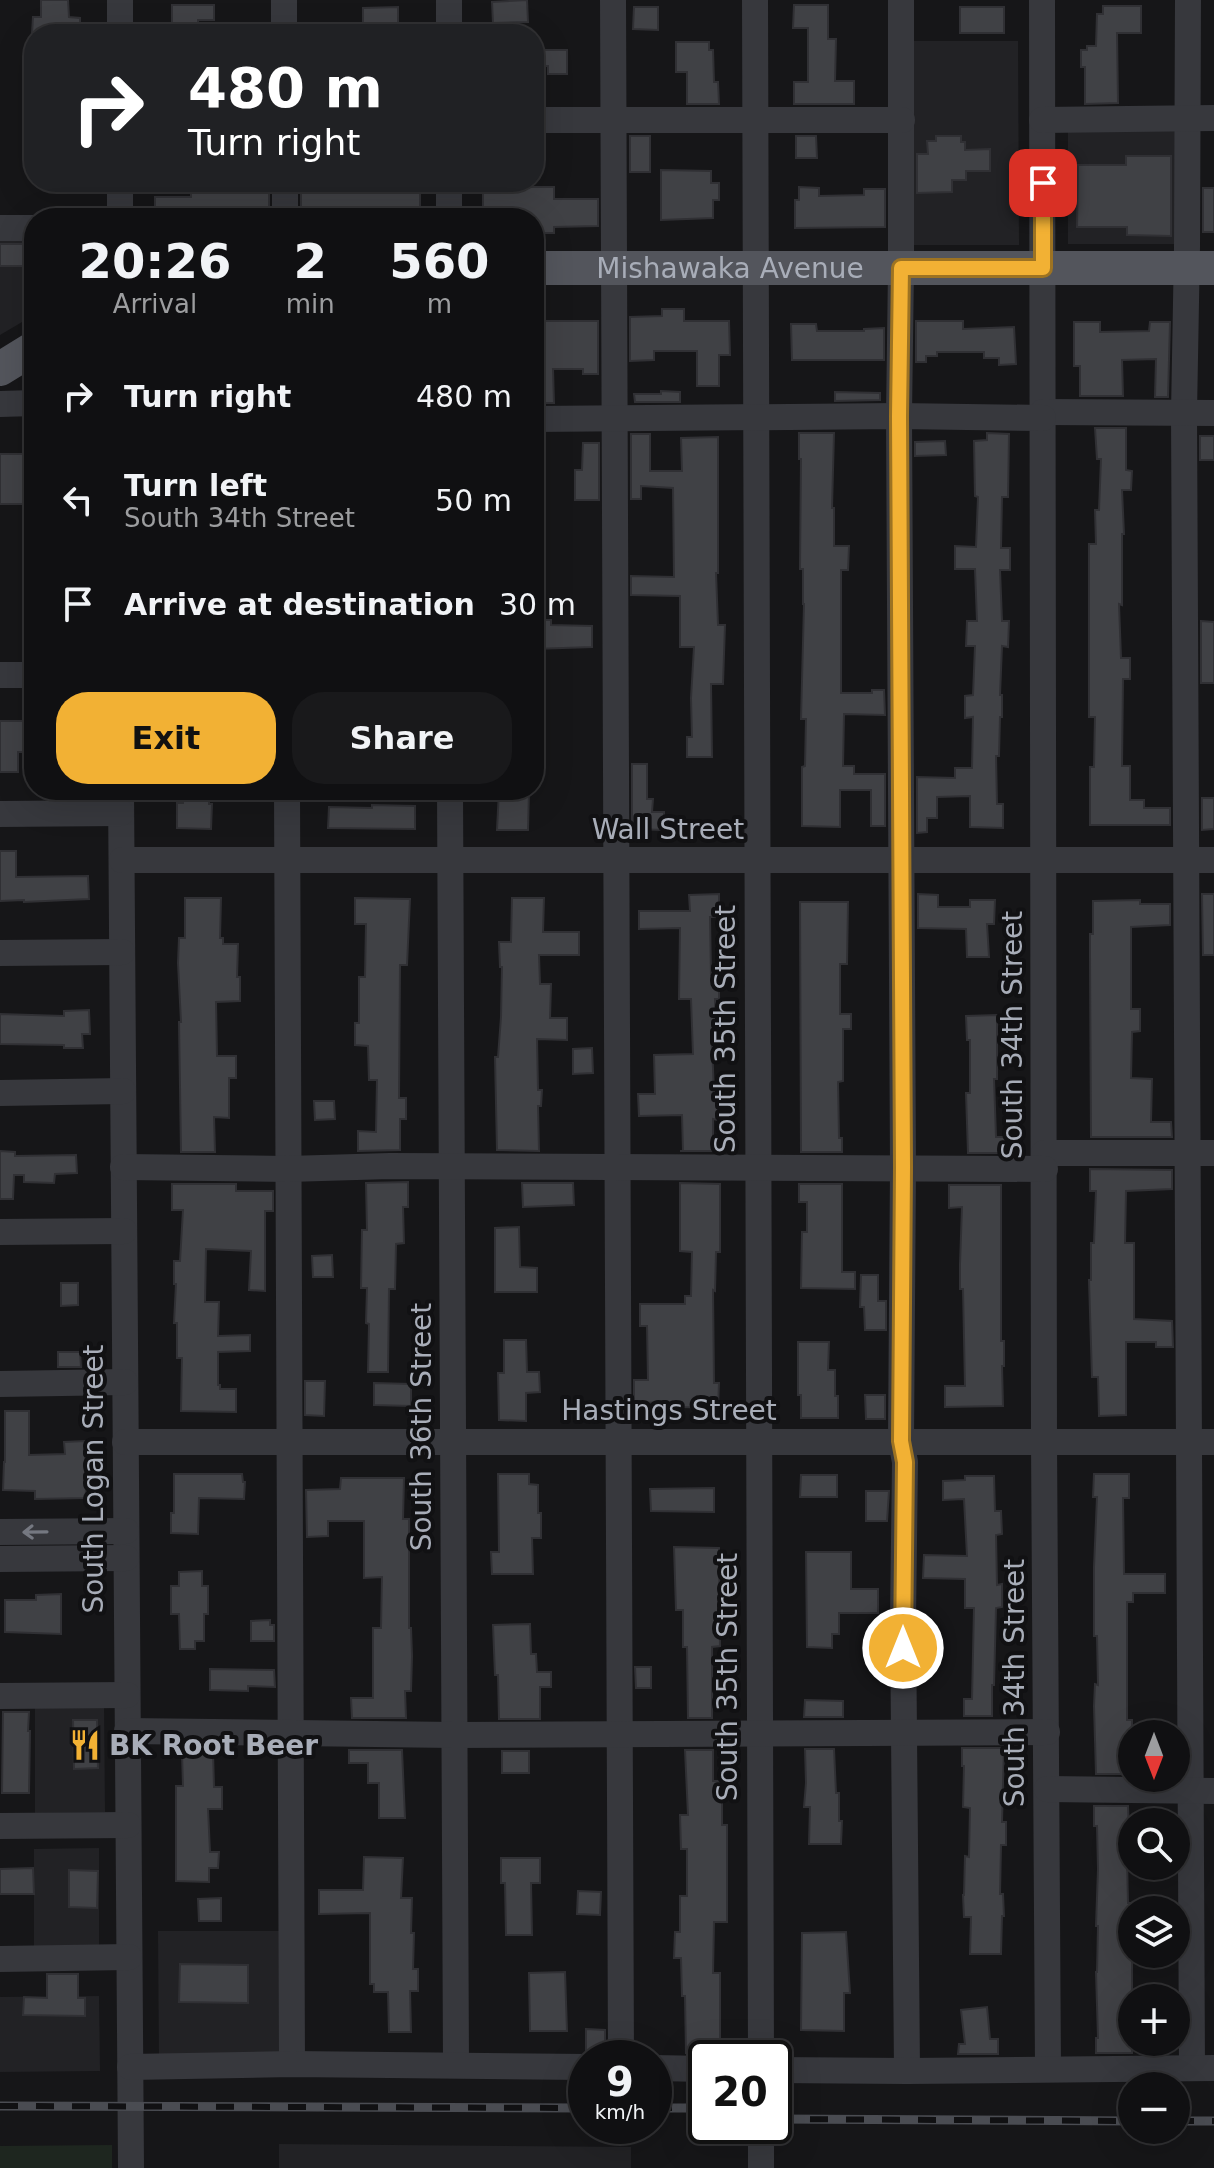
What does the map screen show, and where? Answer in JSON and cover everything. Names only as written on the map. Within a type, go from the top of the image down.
[{"type":"main road","name":"Mishawaka Avenue","points":[[544,268],[1200,268]]},
{"type":"main road","points":[[0,369],[24,354]]},
{"type":"street","points":[[120,0],[120,24]]},
{"type":"street","points":[[284,0],[284,24]]},
{"type":"street","points":[[449,0],[449,24]]},
{"type":"street","points":[[613,0],[621,2040]]},
{"type":"street","name":"South 35th Street","points":[[755,0],[761,2040]]},
{"type":"street","points":[[901,0],[901,1441],[905,1462],[903,1620],[907,2071]]},
{"type":"street","name":"South 34th Street","points":[[1042,0],[1048,2069]]},
{"type":"street","points":[[792,2070],[1203,2068],[1202,1442],[1188,1153],[1184,413],[1200,268],[1201,118],[1188,0]]},
{"type":"street","points":[[1042,120],[1201,118]]},
{"type":"street","points":[[544,120],[902,120]]},
{"type":"street","points":[[0,228],[24,228]]},
{"type":"street","points":[[0,404],[24,403]]},
{"type":"street","points":[[544,419],[1214,413]]},
{"type":"street","points":[[0,675],[24,675]]},
{"type":"street","points":[[287,800],[292,2064]]},
{"type":"street","name":"South 36th Street","points":[[450,800],[456,2064]]},
{"type":"street","points":[[0,814],[121,802]]},
{"type":"street","name":"South Logan Street","points":[[121,802],[131,2168]]},
{"type":"street","name":"Wall Street","points":[[122,860],[1214,860]]},
{"type":"street","points":[[0,953],[122,952]]},
{"type":"street","points":[[0,1093],[123,1091]]},
{"type":"street","points":[[123,1167],[903,1167],[1214,1153]]},
{"type":"street","points":[[0,1232],[124,1231]]},
{"type":"street","points":[[0,1384],[125,1382]]},
{"type":"street","name":"Hastings Street","points":[[125,1442],[1202,1442]]},
{"type":"street","points":[[0,1532],[126,1531]]},
{"type":"street","points":[[0,1559],[126,1558]]},
{"type":"street","points":[[0,1696],[127,1695]]},
{"type":"street","points":[[127,1731],[455,1735],[1047,1732]]},
{"type":"street","points":[[1047,1789],[1203,1791]]},
{"type":"street","points":[[0,1826],[128,1825]]},
{"type":"street","points":[[0,1959],[129,1957]]},
{"type":"street","points":[[130,2067],[292,2064],[568,2067]]},
{"type":"street","points":[[761,2144],[761,2168]]},
{"type":"shaded area","points":[[907,41],[1018,41],[1019,245],[907,245]]},
{"type":"shaded area","points":[[1184,124],[1183,244],[1068,244],[1068,125]]},
{"type":"shaded area","points":[[0,236],[24,236],[24,321],[0,335]]},
{"type":"shaded area","points":[[35,1702],[104,1702],[105,1812],[35,1813]]},
{"type":"shaded area","points":[[99,1848],[99,1952],[34,1952],[34,1849]]},
{"type":"shaded area","points":[[158,1931],[285,1931],[285,2060],[159,2061]]},
{"type":"shaded area","points":[[99,1996],[100,2071],[0,2072],[0,1997]]},
{"type":"shaded area","points":[[279,2144],[631,2147],[631,2168],[279,2168]]},
{"type":"shaded area","points":[[112,2145],[112,2168],[0,2168],[0,2146]]},
{"type":"building","points":[[41,0],[68,0],[69,17],[80,18],[80,24],[33,24],[33,17],[41,17]]},
{"type":"building","points":[[527,0],[528,22],[493,23],[492,2]]},
{"type":"building","points":[[172,5],[214,5],[214,20],[198,20],[198,24],[172,24]]},
{"type":"building","points":[[794,5],[828,5],[828,39],[836,39],[835,81],[854,81],[854,104],[794,104],[794,82],[808,82],[808,28],[793,28]]},
{"type":"building","points":[[1103,6],[1141,6],[1141,33],[1117,33],[1118,103],[1085,104],[1085,67],[1081,67],[1081,50],[1096,46],[1097,14],[1103,14]]},
{"type":"building","points":[[398,7],[398,24],[363,24],[363,8]]},
{"type":"building","points":[[634,7],[658,7],[658,30],[633,29]]},
{"type":"building","points":[[960,7],[1004,7],[1004,33],[960,33]]},
{"type":"building","points":[[676,42],[709,42],[709,50],[713,50],[714,82],[718,82],[719,104],[687,104],[687,72],[676,72]]},
{"type":"building","points":[[544,50],[567,50],[567,74],[548,74],[548,66],[544,66]]},
{"type":"building","points":[[630,136],[650,136],[650,172],[630,172]]},
{"type":"building","points":[[796,136],[816,136],[817,158],[796,158]]},
{"type":"building","points":[[936,136],[961,136],[965,150],[990,149],[990,171],[966,171],[966,180],[952,180],[952,192],[917,193],[917,154],[928,154],[927,141],[936,141]]},
{"type":"building","points":[[1126,156],[1171,156],[1171,236],[1127,235],[1127,227],[1077,227],[1078,165],[1126,165]]},
{"type":"building","points":[[661,170],[711,171],[711,183],[719,183],[719,200],[713,200],[713,218],[661,220]]},
{"type":"building","points":[[544,187],[554,187],[554,199],[598,199],[598,226],[554,227],[554,233],[544,233],[544,208],[483,208],[483,192],[544,192]]},
{"type":"building","points":[[799,187],[819,188],[819,196],[864,195],[864,189],[885,189],[885,227],[795,228],[795,200],[799,200]]},
{"type":"building","points":[[1203,188],[1214,188],[1214,232],[1203,232]]},
{"type":"building","points":[[269,192],[269,208],[155,208],[155,197],[191,197],[191,193]]},
{"type":"building","points":[[301,192],[420,192],[420,208],[301,208]]},
{"type":"building","points":[[0,244],[24,244],[24,266],[0,266]]},
{"type":"building","points":[[662,309],[684,309],[684,321],[729,321],[730,355],[719,355],[719,386],[697,386],[697,351],[654,351],[654,360],[630,361],[630,317],[662,316]]},
{"type":"building","points":[[544,321],[598,321],[598,374],[583,374],[583,369],[553,369],[554,403],[544,403]]},
{"type":"building","points":[[916,321],[963,321],[963,329],[1014,327],[1016,364],[999,365],[999,358],[984,358],[984,352],[937,352],[937,356],[926,356],[926,362],[916,362]]},
{"type":"building","points":[[1074,322],[1100,322],[1100,332],[1149,331],[1150,322],[1170,322],[1168,397],[1155,397],[1156,359],[1122,360],[1123,396],[1080,396],[1080,366],[1074,366]]},
{"type":"building","points":[[791,324],[816,324],[817,331],[884,328],[884,360],[792,360]]},
{"type":"building","points":[[661,391],[680,392],[680,402],[635,402],[634,394],[661,394]]},
{"type":"building","points":[[835,392],[880,393],[880,400],[835,401]]},
{"type":"building","points":[[1095,428],[1126,428],[1126,470],[1132,471],[1131,490],[1122,490],[1121,658],[1130,658],[1130,679],[1123,679],[1122,766],[1130,766],[1130,800],[1144,800],[1144,808],[1170,808],[1170,825],[1090,825],[1090,767],[1094,767],[1095,717],[1089,717],[1089,544],[1096,544],[1095,510],[1099,510],[1101,459],[1097,459]]},
{"type":"building","points":[[799,433],[834,433],[834,546],[849,546],[848,570],[841,570],[841,693],[884,690],[885,715],[844,714],[843,766],[854,766],[854,774],[885,774],[885,826],[871,826],[871,790],[840,790],[840,827],[802,826],[806,719],[801,719],[804,604],[803,569],[800,569]]},
{"type":"building","points":[[987,433],[1009,434],[1008,497],[1002,497],[1001,548],[1010,548],[1010,570],[1000,570],[1002,621],[1009,621],[1008,647],[1002,646],[1002,717],[999,756],[996,756],[997,804],[1003,804],[1003,828],[970,827],[970,796],[937,797],[937,818],[927,818],[927,832],[917,833],[917,777],[955,778],[955,768],[972,768],[973,717],[965,718],[965,696],[973,695],[975,646],[966,646],[967,621],[977,621],[975,569],[955,569],[955,546],[976,547],[978,497],[975,496],[974,441],[987,440]]},
{"type":"building","points":[[631,434],[650,434],[650,471],[682,471],[681,438],[718,437],[716,573],[718,625],[725,625],[723,684],[711,684],[712,757],[687,757],[687,737],[692,737],[694,647],[680,647],[680,596],[631,595],[631,576],[674,577],[673,488],[641,486],[641,499],[631,499]]},
{"type":"building","points":[[1200,436],[1214,436],[1214,460],[1200,460]]},
{"type":"building","points":[[945,441],[946,455],[915,456],[915,442]]},
{"type":"building","points":[[583,443],[599,443],[599,500],[575,500],[575,470],[582,470]]},
{"type":"building","points":[[0,454],[24,454],[24,504],[0,504]]},
{"type":"building","points":[[544,620],[551,620],[551,625],[592,626],[592,647],[544,649]]},
{"type":"building","points":[[1201,621],[1214,622],[1214,683],[1201,683]]},
{"type":"building","points":[[0,721],[24,721],[24,752],[18,752],[18,772],[0,772]]},
{"type":"building","points":[[632,764],[647,764],[647,799],[653,799],[652,812],[664,812],[664,830],[632,829]]},
{"type":"building","points":[[1202,798],[1214,798],[1214,829],[1202,830]]},
{"type":"building","points":[[183,800],[209,800],[212,804],[211,829],[177,828],[177,803],[183,803]]},
{"type":"building","points":[[498,800],[529,800],[528,830],[497,830]]},
{"type":"building","points":[[372,805],[415,806],[415,829],[328,828],[329,807],[372,808]]},
{"type":"building","points":[[0,851],[16,851],[16,877],[88,876],[89,899],[0,901]]},
{"type":"building","points":[[719,894],[719,917],[710,917],[711,975],[719,975],[719,999],[715,999],[716,1041],[712,1041],[714,1096],[719,1096],[718,1120],[713,1119],[713,1151],[683,1151],[682,1115],[639,1116],[638,1094],[655,1094],[654,1055],[693,1054],[691,999],[679,999],[680,928],[639,929],[639,911],[690,911],[689,895]]},
{"type":"building","points":[[918,894],[938,895],[938,907],[970,907],[970,900],[995,900],[994,924],[987,924],[989,957],[967,957],[966,929],[918,928]]},
{"type":"building","points":[[1202,894],[1214,894],[1214,955],[1203,955]]},
{"type":"building","points":[[185,898],[221,898],[220,938],[223,938],[223,944],[238,944],[240,1001],[216,1002],[217,1056],[236,1056],[236,1078],[229,1078],[229,1118],[214,1117],[215,1152],[181,1152],[178,963],[179,938],[185,938]]},
{"type":"building","points":[[355,898],[410,899],[407,965],[400,965],[399,1098],[406,1098],[406,1119],[400,1119],[400,1150],[358,1151],[358,1131],[376,1132],[377,1080],[369,1080],[368,1046],[355,1045],[355,1023],[359,1023],[359,977],[365,977],[366,924],[355,924]]},
{"type":"building","points":[[512,898],[544,898],[543,932],[579,932],[579,955],[539,955],[540,984],[551,984],[550,1018],[567,1018],[567,1040],[537,1039],[538,1090],[542,1090],[541,1106],[538,1106],[539,1151],[497,1150],[495,1057],[498,1057],[502,967],[499,942],[511,942]]},
{"type":"building","points":[[1140,900],[1140,904],[1170,904],[1170,925],[1131,927],[1131,1009],[1140,1009],[1140,1031],[1132,1032],[1131,1078],[1152,1079],[1151,1122],[1171,1122],[1172,1137],[1091,1137],[1090,934],[1093,934],[1093,901]]},
{"type":"building","points":[[800,902],[848,902],[847,964],[840,964],[840,1014],[851,1014],[851,1029],[843,1029],[843,1081],[838,1082],[842,1152],[801,1152]]},
{"type":"building","points":[[89,1010],[90,1034],[82,1034],[83,1048],[0,1044],[0,1014],[64,1016],[64,1011]]},
{"type":"building","points":[[997,1015],[997,1079],[994,1079],[996,1137],[1009,1137],[1009,1153],[968,1153],[966,1093],[970,1093],[970,1040],[967,1040],[966,1016]]},
{"type":"building","points":[[592,1048],[593,1073],[573,1074],[573,1049]]},
{"type":"building","points":[[314,1101],[334,1101],[335,1119],[315,1120]]},
{"type":"building","points":[[0,1151],[15,1152],[15,1156],[76,1155],[77,1173],[55,1174],[54,1183],[24,1182],[24,1175],[14,1175],[13,1199],[0,1199]]},
{"type":"building","points":[[1090,1169],[1172,1170],[1172,1189],[1126,1191],[1125,1243],[1134,1243],[1134,1319],[1172,1321],[1173,1347],[1156,1347],[1156,1342],[1126,1342],[1126,1415],[1099,1416],[1098,1377],[1092,1377],[1089,1280],[1096,1191],[1090,1191]]},
{"type":"building","points":[[408,1182],[408,1207],[403,1207],[404,1243],[396,1244],[395,1289],[389,1289],[388,1372],[368,1372],[367,1288],[361,1288],[362,1230],[367,1230],[366,1183]]},
{"type":"building","points":[[522,1183],[573,1183],[574,1205],[523,1207]]},
{"type":"building","points":[[680,1183],[720,1184],[720,1252],[716,1252],[713,1290],[714,1383],[719,1383],[718,1408],[682,1407],[682,1402],[634,1403],[634,1380],[648,1380],[647,1326],[640,1326],[640,1304],[685,1304],[685,1296],[691,1296],[692,1252],[680,1251]]},
{"type":"building","points":[[172,1184],[236,1184],[236,1191],[273,1191],[273,1211],[265,1211],[265,1291],[249,1290],[251,1251],[206,1249],[205,1302],[219,1302],[218,1336],[250,1335],[250,1351],[218,1352],[218,1385],[220,1389],[236,1389],[236,1412],[181,1411],[182,1358],[177,1358],[177,1323],[174,1323],[174,1261],[180,1261],[183,1210],[172,1210]]},
{"type":"building","points":[[799,1184],[842,1184],[842,1272],[855,1272],[855,1289],[801,1288],[802,1232],[807,1232],[807,1202],[799,1202]]},
{"type":"building","points":[[949,1185],[1001,1185],[1003,1406],[945,1407],[945,1386],[965,1386],[963,1289],[960,1289],[962,1207],[949,1208]]},
{"type":"building","points":[[519,1227],[520,1267],[537,1268],[537,1292],[495,1292],[495,1228]]},
{"type":"building","points":[[332,1255],[333,1277],[313,1277],[312,1256]]},
{"type":"building","points":[[861,1275],[878,1275],[878,1301],[886,1301],[886,1330],[865,1330],[864,1307],[860,1307]]},
{"type":"building","points":[[61,1283],[78,1283],[78,1305],[61,1306]]},
{"type":"building","points":[[504,1340],[526,1340],[527,1372],[539,1372],[540,1392],[526,1393],[526,1421],[499,1420],[498,1373],[504,1373]]},
{"type":"building","points":[[798,1342],[829,1342],[828,1370],[835,1370],[838,1418],[801,1418]]},
{"type":"building","points":[[58,1352],[80,1352],[81,1367],[58,1367]]},
{"type":"building","points":[[305,1381],[325,1381],[324,1416],[305,1415]]},
{"type":"building","points":[[374,1383],[411,1384],[411,1406],[374,1405]]},
{"type":"building","points":[[865,1395],[885,1395],[885,1419],[866,1419]]},
{"type":"building","points":[[5,1411],[29,1411],[29,1455],[65,1454],[64,1442],[85,1441],[86,1498],[35,1499],[35,1491],[3,1490]]},
{"type":"building","points":[[174,1474],[242,1474],[244,1499],[199,1498],[198,1534],[171,1533]]},
{"type":"building","points":[[498,1474],[529,1474],[529,1484],[538,1485],[541,1538],[532,1538],[533,1574],[492,1574],[491,1552],[499,1552]]},
{"type":"building","points":[[1094,1474],[1129,1474],[1129,1498],[1123,1498],[1124,1574],[1165,1574],[1165,1593],[1133,1593],[1133,1602],[1127,1602],[1127,1720],[1118,1720],[1118,1774],[1096,1774],[1094,1706],[1095,1684],[1098,1685],[1094,1567],[1097,1497],[1093,1497]]},
{"type":"building","points":[[801,1475],[837,1475],[837,1497],[800,1497]]},
{"type":"building","points":[[965,1476],[994,1476],[995,1511],[1001,1511],[1002,1534],[996,1535],[997,1585],[1002,1584],[1002,1607],[996,1608],[992,1716],[964,1716],[964,1699],[972,1699],[974,1608],[965,1608],[965,1579],[923,1578],[924,1555],[967,1556],[964,1499],[943,1500],[943,1481],[965,1480]]},
{"type":"building","points":[[341,1478],[404,1478],[403,1519],[409,1519],[412,1656],[411,1691],[405,1691],[406,1718],[352,1718],[351,1698],[373,1698],[373,1628],[381,1628],[382,1577],[364,1578],[364,1521],[328,1521],[328,1536],[307,1537],[306,1490],[340,1489]]},
{"type":"building","points":[[714,1488],[714,1512],[651,1511],[650,1489]]},
{"type":"building","points":[[866,1491],[889,1491],[887,1521],[866,1521]]},
{"type":"building","points":[[674,1547],[719,1548],[720,1646],[712,1647],[712,1718],[688,1718],[687,1647],[683,1647],[683,1610],[676,1610]]},
{"type":"building","points":[[806,1552],[851,1552],[851,1589],[878,1589],[878,1613],[839,1613],[839,1634],[832,1634],[832,1648],[807,1647]]},
{"type":"building","points":[[202,1571],[202,1586],[208,1586],[204,1641],[195,1641],[195,1649],[180,1649],[179,1614],[171,1614],[171,1586],[179,1586],[179,1572]]},
{"type":"building","points":[[61,1594],[61,1634],[5,1632],[5,1600],[36,1600],[36,1595]]},
{"type":"building","points":[[270,1620],[270,1625],[274,1625],[274,1641],[251,1641],[251,1621]]},
{"type":"building","points":[[530,1624],[531,1654],[536,1654],[537,1672],[551,1672],[551,1687],[540,1687],[540,1719],[499,1719],[493,1625]]},
{"type":"building","points":[[919,1625],[934,1625],[935,1652],[919,1652]]},
{"type":"building","points":[[635,1667],[651,1667],[651,1688],[636,1688]]},
{"type":"building","points":[[210,1669],[274,1670],[275,1687],[248,1686],[248,1691],[210,1690]]},
{"type":"building","points":[[805,1700],[843,1701],[843,1717],[804,1717]]},
{"type":"building","points":[[3,1712],[29,1712],[29,1793],[2,1793]]},
{"type":"building","points":[[73,1720],[97,1720],[98,1768],[74,1769]]},
{"type":"building","points":[[962,1748],[1004,1748],[1002,1822],[1006,1822],[1006,1845],[1001,1845],[1000,1894],[1003,1894],[1004,1916],[1001,1954],[970,1954],[971,1917],[964,1917],[963,1895],[965,1856],[969,1857],[970,1808],[963,1807]]},
{"type":"building","points":[[805,1749],[834,1749],[839,1821],[842,1821],[841,1844],[809,1844],[810,1807],[804,1807]]},
{"type":"building","points":[[349,1750],[402,1750],[405,1818],[379,1818],[379,1783],[368,1783],[368,1763],[349,1763]]},
{"type":"building","points":[[685,1750],[713,1750],[713,1781],[722,1781],[722,1825],[727,1825],[727,1922],[714,1922],[713,1973],[720,1973],[720,2040],[688,2040],[686,2053],[681,1958],[674,1958],[675,1932],[680,1932],[680,1896],[687,1896],[687,1849],[681,1849],[680,1815],[688,1815]]},
{"type":"building","points":[[502,1751],[529,1751],[529,1773],[502,1773]]},
{"type":"building","points":[[213,1752],[214,1787],[222,1787],[222,1809],[208,1809],[210,1852],[219,1852],[218,1868],[209,1868],[209,1882],[176,1881],[176,1786],[183,1786],[182,1753]]},
{"type":"building","points":[[1094,1806],[1128,1806],[1118,1808],[1118,1880],[1127,1880],[1128,1896],[1118,1896],[1118,1968],[1132,1968],[1132,1984],[1118,1984],[1118,2053],[1096,2053],[1098,1869],[1097,1826],[1094,1826]]},
{"type":"building","points":[[364,1857],[403,1858],[401,1898],[412,1898],[413,1969],[418,1969],[418,1991],[410,1991],[411,2032],[389,2032],[388,1992],[374,1992],[374,1984],[370,1984],[370,1913],[319,1914],[319,1890],[363,1890]]},
{"type":"building","points":[[501,1858],[540,1858],[540,1883],[531,1883],[532,1935],[506,1935]]},
{"type":"building","points":[[33,1868],[34,1894],[0,1894],[0,1869]]},
{"type":"building","points":[[69,1870],[98,1871],[97,1908],[69,1907]]},
{"type":"building","points":[[578,1891],[601,1892],[600,1915],[577,1914]]},
{"type":"building","points":[[221,1898],[221,1921],[199,1921],[198,1899]]},
{"type":"building","points":[[846,1932],[850,1993],[844,1993],[844,2031],[801,2030],[802,1933]]},
{"type":"building","points":[[180,1964],[248,1965],[248,2003],[179,2002]]},
{"type":"building","points":[[565,1972],[567,2031],[530,2031],[529,1973]]},
{"type":"building","points":[[47,1974],[78,1974],[78,1998],[85,1998],[85,2016],[23,2015],[24,1997],[47,1998]]},
{"type":"building","points":[[987,2007],[990,2039],[998,2039],[998,2054],[958,2054],[959,2044],[965,2044],[961,2010]]},
{"type":"building","points":[[586,2029],[605,2030],[605,2040],[586,2040]]},
{"type":"railway","points":[[0,2106],[568,2108]]},
{"type":"railway","points":[[672,2108],[688,2108]]},
{"type":"railway","points":[[792,2119],[1118,2121]]},
{"type":"railway","points":[[1190,2121],[1214,2121]]},
{"type":"place","name":"BK Root Beer","points":[[85,1745]]},
{"type":"route","points":[[903,1648],[905,1462],[901,1441],[903,1167],[899,620],[901,268],[1043,268],[1043,183]]}]
